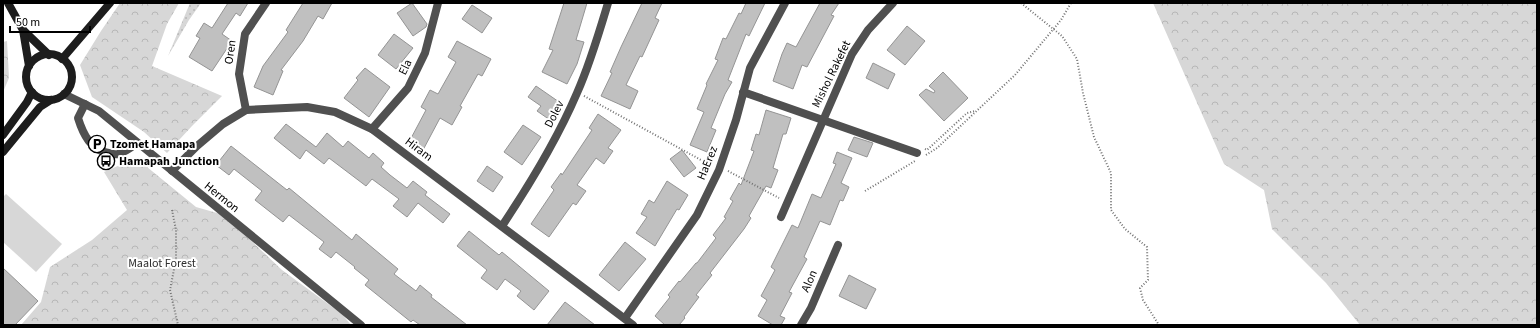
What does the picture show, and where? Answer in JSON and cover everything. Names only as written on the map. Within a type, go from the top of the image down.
[{"type":"main road","points":[[8,3],[23,30],[49,55]]},
{"type":"main road","points":[[62,59],[110,3]]},
{"type":"main road","points":[[23,30],[29,66],[26,80],[28,86],[37,97],[51,100]]},
{"type":"main road","points":[[3,152],[40,107],[64,94],[71,83],[71,76],[67,64],[56,56],[40,56],[29,66]]},
{"type":"main road","points":[[3,135],[27,102],[32,92]]},
{"type":"street","name":"Oren","points":[[246,110],[239,74],[245,34],[266,3]]},
{"type":"street","name":"Ela","points":[[372,129],[408,88],[425,53],[438,3]]},
{"type":"street","name":"Dolev","points":[[502,226],[529,185],[558,133],[578,92],[608,3]]},
{"type":"street","name":"HaErez","points":[[625,318],[697,215],[720,168],[750,68],[785,3]]},
{"type":"street","name":"Mishol Rakefet","points":[[781,217],[852,54],[868,30],[893,3]]},
{"type":"street","name":"Mishol Rakefet","points":[[743,92],[919,156]]},
{"type":"street","name":"Hermon","points":[[64,94],[99,111],[361,325]]},
{"type":"street","points":[[85,104],[78,118],[81,130],[90,143],[102,152],[117,154],[138,143]]},
{"type":"street","name":"Hiram","points":[[172,171],[197,146],[223,124],[246,110],[307,107],[335,112],[372,129],[633,325]]},
{"type":"street","name":"Alon","points":[[801,325],[811,308],[838,245]]},
{"type":"path","points":[[1021,3],[1062,36],[1077,59],[1083,93],[1094,137],[1111,173],[1111,210],[1125,229],[1147,247],[1148,280],[1140,288],[1143,300],[1159,325]]},
{"type":"path","points":[[865,191],[919,156],[937,148],[1014,75],[1062,20],[1071,3]]},
{"type":"path","points":[[578,92],[720,168],[788,202]]},
{"type":"path","points":[[919,156],[922,148],[927,150],[967,113],[976,111]]},
{"type":"path","points":[[172,210],[176,230],[176,259],[170,290],[178,325]]},
{"type":"green space","points":[[120,3],[179,3],[167,24],[152,66],[222,96],[167,153],[144,132],[92,97],[80,65]]},
{"type":"green space","points":[[190,3],[201,3],[189,20],[168,56]]},
{"type":"green space","points":[[1153,3],[1537,3],[1537,325],[1360,325],[1326,283],[1272,229],[1264,190],[1224,164]]},
{"type":"green space","points":[[7,41],[9,78],[3,92],[3,42]]},
{"type":"green space","name":"Maalot Forest","points":[[136,158],[196,207],[224,215],[282,270],[342,314],[351,325],[21,325],[41,302],[50,267],[92,240],[127,210],[104,172]]},
{"type":"green space","points":[[6,194],[62,244],[36,272],[3,242],[3,197]]},
{"type":"building","points":[[228,3],[248,3],[240,16],[236,13],[222,34],[232,41],[212,71],[189,57],[200,38],[196,36],[204,23],[212,28]]},
{"type":"building","points":[[303,3],[332,3],[323,19],[318,16],[303,41],[281,70],[283,71],[273,95],[254,87],[263,66],[288,32],[286,30]]},
{"type":"building","points":[[412,3],[427,24],[426,27],[413,36],[397,13]]},
{"type":"building","points":[[564,3],[587,3],[576,40],[584,42],[577,64],[567,84],[542,72],[553,50],[549,49]]},
{"type":"building","points":[[642,3],[662,3],[655,18],[659,20],[642,57],[640,56],[626,85],[638,91],[630,109],[601,96],[612,73],[610,72],[621,47]]},
{"type":"building","points":[[746,3],[765,3],[749,36],[746,34],[728,80],[732,82],[725,94],[711,128],[716,130],[707,152],[690,145],[704,112],[697,109],[707,85],[706,84],[718,60],[715,59],[723,38],[726,39],[739,13],[741,14]]},
{"type":"building","points":[[820,3],[839,3],[831,15],[834,16],[807,67],[802,65],[793,89],[773,81],[787,43],[796,47]]},
{"type":"building","points":[[472,5],[492,18],[482,33],[462,19]]},
{"type":"building","points":[[907,26],[925,41],[905,65],[887,50]]},
{"type":"building","points":[[394,34],[413,48],[396,69],[378,55]]},
{"type":"building","points":[[457,41],[491,59],[482,76],[478,74],[460,106],[462,107],[452,125],[440,118],[423,150],[409,142],[426,110],[421,107],[430,90],[438,94],[456,62],[448,57]]},
{"type":"building","points":[[873,63],[895,74],[888,89],[866,78]]},
{"type":"building","points":[[365,68],[390,87],[369,117],[344,98],[358,80],[356,78]]},
{"type":"building","points":[[943,72],[968,98],[944,121],[919,95],[926,89],[934,93],[935,91],[929,86]]},
{"type":"building","points":[[536,86],[562,104],[550,120],[537,111],[541,106],[528,97]]},
{"type":"building","points":[[766,110],[791,118],[786,134],[783,134],[773,168],[778,170],[771,188],[766,186],[749,216],[751,218],[710,273],[712,275],[696,295],[699,297],[684,317],[685,318],[679,325],[665,325],[655,316],[670,297],[668,295],[679,281],[680,282],[697,263],[716,238],[713,235],[726,218],[724,217],[733,201],[730,199],[739,183],[741,185],[754,151],[751,150],[756,134],[759,135]]},
{"type":"building","points":[[598,114],[621,130],[608,148],[613,151],[604,164],[596,158],[577,185],[586,191],[576,205],[573,203],[549,237],[531,224],[554,190],[551,187],[561,173],[562,175],[592,130],[589,128]]},
{"type":"building","points":[[286,124],[316,147],[327,133],[343,147],[348,141],[369,158],[373,153],[384,163],[381,167],[390,175],[407,188],[413,181],[427,192],[425,195],[450,214],[443,223],[418,203],[407,217],[393,206],[399,199],[372,179],[366,186],[329,158],[324,164],[306,150],[300,159],[274,138]]},
{"type":"building","points":[[523,125],[541,137],[522,165],[504,152]]},
{"type":"building","points":[[854,137],[873,143],[867,157],[848,150]]},
{"type":"building","points":[[231,146],[287,190],[289,188],[352,240],[356,234],[398,269],[394,274],[416,291],[420,285],[432,295],[431,297],[467,325],[420,325],[413,320],[411,322],[365,285],[369,280],[354,268],[355,267],[336,252],[331,258],[319,249],[324,242],[289,215],[283,222],[255,200],[262,191],[234,169],[229,175],[216,165]]},
{"type":"building","points":[[682,150],[696,168],[684,177],[670,159]]},
{"type":"building","points":[[837,152],[852,158],[841,183],[849,187],[843,201],[840,200],[830,225],[820,221],[804,257],[807,259],[789,292],[792,293],[780,316],[785,318],[781,325],[773,325],[758,316],[767,300],[761,296],[775,270],[771,267],[792,225],[798,228],[812,194],[821,198],[836,164],[833,163]]},
{"type":"building","points":[[487,166],[503,177],[493,192],[477,181]]},
{"type":"building","points":[[667,181],[688,195],[679,210],[677,209],[655,246],[636,233],[647,217],[641,214],[649,200],[654,203]]},
{"type":"building","points":[[469,231],[499,255],[502,252],[549,291],[534,310],[517,296],[521,291],[505,279],[497,290],[481,278],[487,270],[457,246]]},
{"type":"building","points":[[625,242],[646,259],[619,291],[599,275]]},
{"type":"building","points":[[3,268],[38,301],[15,325],[3,325]]},
{"type":"building","points":[[849,275],[876,289],[866,309],[839,296]]},
{"type":"building","points":[[565,302],[595,325],[547,325]]},
{"type":"place","name":"Tzomet Hamapa","points":[[97,144]]},
{"type":"place","name":"Hamapah Junction","points":[[106,161]]}]
